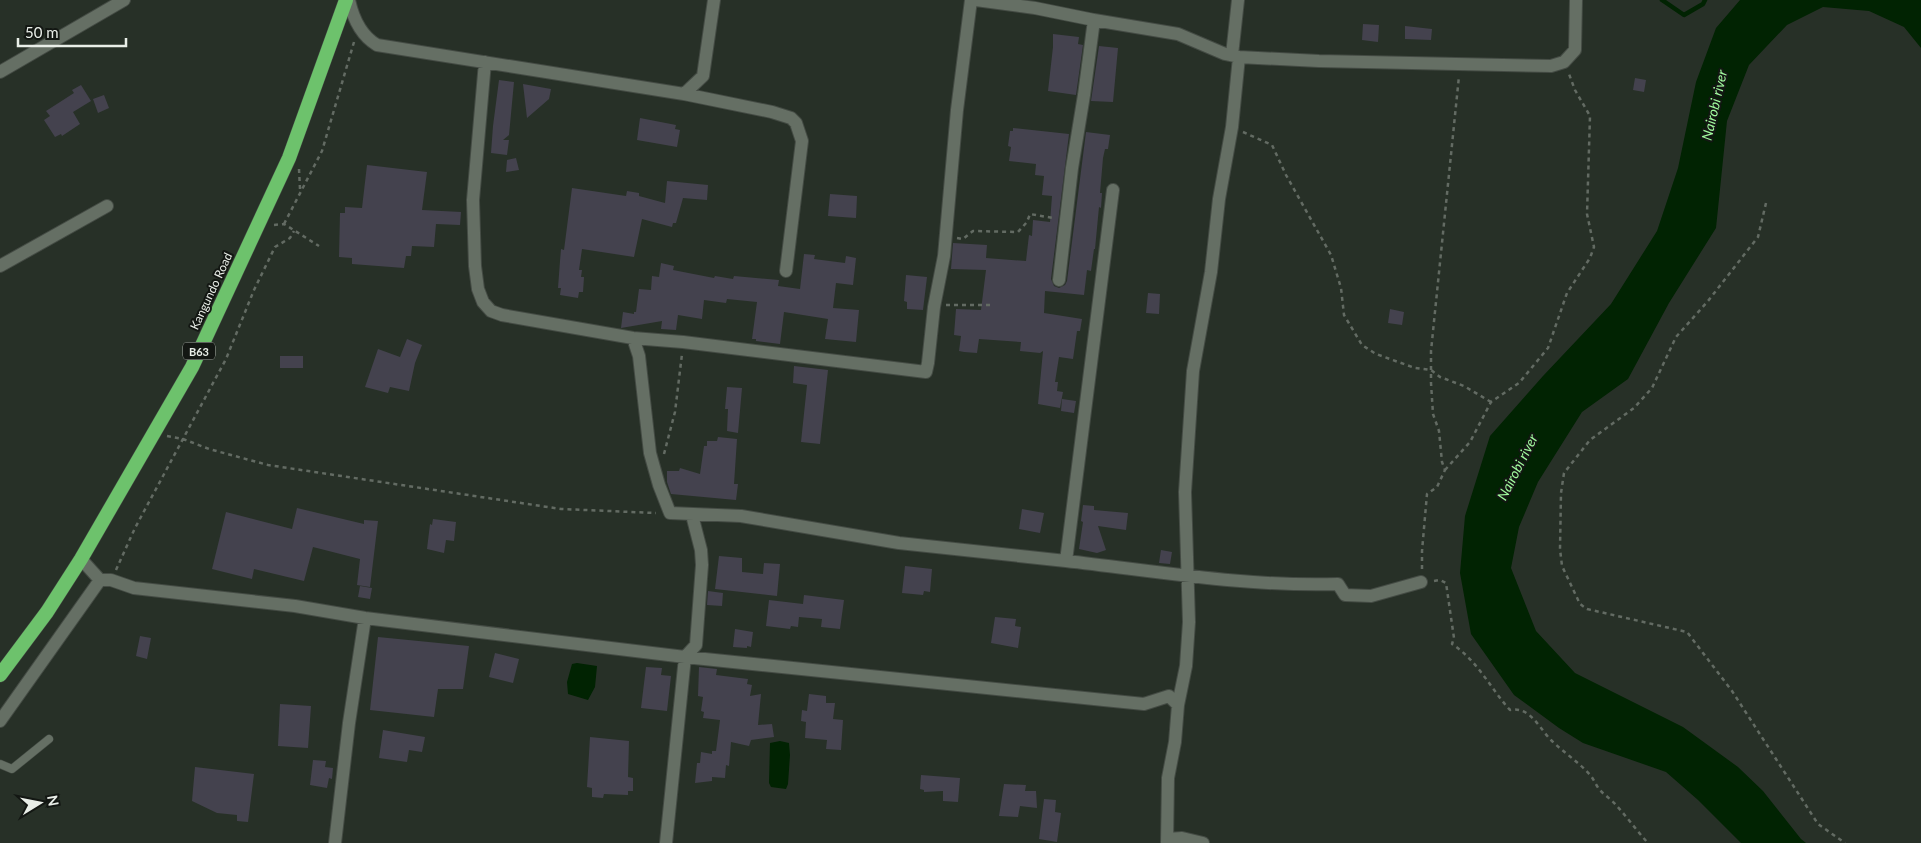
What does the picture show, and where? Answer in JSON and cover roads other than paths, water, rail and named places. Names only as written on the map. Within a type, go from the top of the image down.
[{"type":"highway","name":"Kangundo Road","points":[[0,676],[47,612],[81,560],[192,367],[289,158],[346,0]]},
{"type":"street","points":[[0,72],[124,0]]},
{"type":"street","points":[[350,0],[353,16],[360,28],[377,45],[684,94],[784,115],[796,123],[802,141],[786,271]]},
{"type":"street","points":[[684,94],[704,76],[714,0]]},
{"type":"street","points":[[485,62],[474,200],[475,266],[478,289],[483,302],[491,311],[502,315],[633,338],[683,342],[926,372],[935,304],[944,256],[956,110],[971,0]]},
{"type":"street","points":[[976,0],[1035,8],[1178,34],[1236,56],[1319,61],[1551,66],[1564,62],[1575,50],[1576,0]]},
{"type":"street","points":[[1203,843],[1182,838],[1168,841],[1168,778],[1175,742],[1178,705],[1186,666],[1188,622],[1185,492],[1193,371],[1211,272],[1219,199],[1232,127],[1238,0]]},
{"type":"street","points":[[1059,280],[1072,168],[1094,20]]},
{"type":"street","points":[[1066,561],[1113,190]]},
{"type":"street","points":[[0,266],[107,206]]},
{"type":"street","points":[[633,338],[639,356],[650,453],[659,485],[670,513],[741,516],[900,543],[1245,581],[1311,585],[1338,584],[1345,595],[1371,596],[1421,582]]},
{"type":"street","points":[[666,843],[685,657],[696,646],[702,565],[701,550],[692,515]]},
{"type":"street","points":[[81,560],[106,580],[134,588],[295,606],[366,618],[685,657],[1144,704],[1169,696],[1178,705]]},
{"type":"street","points":[[0,721],[106,580]]},
{"type":"street","points":[[335,843],[349,723],[366,618]]},
{"type":"lane","points":[[0,764],[12,769],[49,739]]},
{"type":"water","name":"Nairobi river","points":[[1740,0],[1921,0],[1921,48],[1904,27],[1869,11],[1823,7],[1787,25],[1749,65],[1727,121],[1716,228],[1669,303],[1628,379],[1582,412],[1538,482],[1519,527],[1511,568],[1536,631],[1575,673],[1683,727],[1738,767],[1763,791],[1806,843],[1741,843],[1698,800],[1666,772],[1583,743],[1514,695],[1471,634],[1460,573],[1465,516],[1490,436],[1611,304],[1657,231],[1678,168],[1696,82],[1716,28]]},
{"type":"water","points":[[572,664],[597,666],[595,687],[588,700],[568,694],[567,682]]},
{"type":"water","points":[[780,741],[789,743],[790,755],[786,789],[771,787],[769,783],[770,743]]},
{"type":"waterway","points":[[1662,0],[1684,15],[1703,4],[1705,0]]}]
